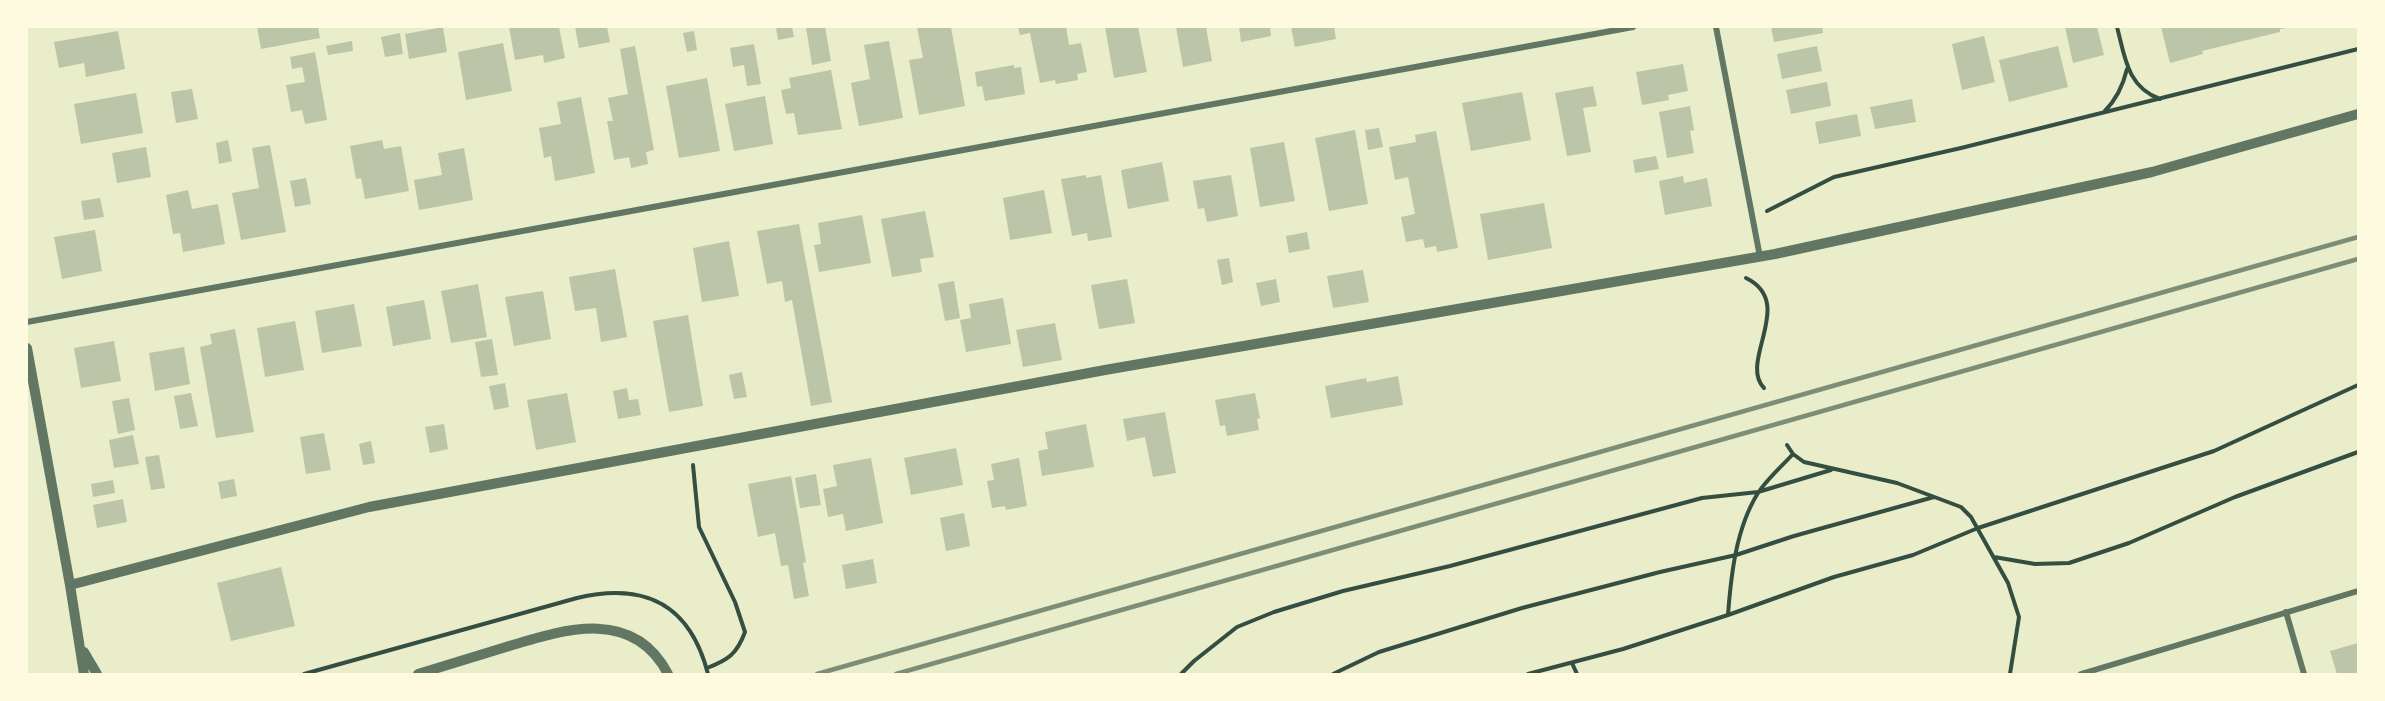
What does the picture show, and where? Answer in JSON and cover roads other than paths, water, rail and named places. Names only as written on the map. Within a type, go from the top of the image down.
[{"type":"street","points":[[27,322],[1633,27]]},
{"type":"street","points":[[1716,27],[1760,257]]},
{"type":"street","points":[[70,585],[369,507],[1105,370],[1760,257],[2152,172],[2358,114]]},
{"type":"street","points":[[27,348],[84,674]]},
{"type":"street","points":[[2082,674],[2358,591]]},
{"type":"street","points":[[2286,612],[2304,674]]},
{"type":"street","points":[[418,674],[558,632],[597,628],[622,632],[642,643],[658,659],[668,674]]},
{"type":"street","points":[[81,647],[97,674]]},
{"type":"railway","points":[[817,674],[2358,237]]},
{"type":"railway","points":[[896,674],[2358,259]]}]
